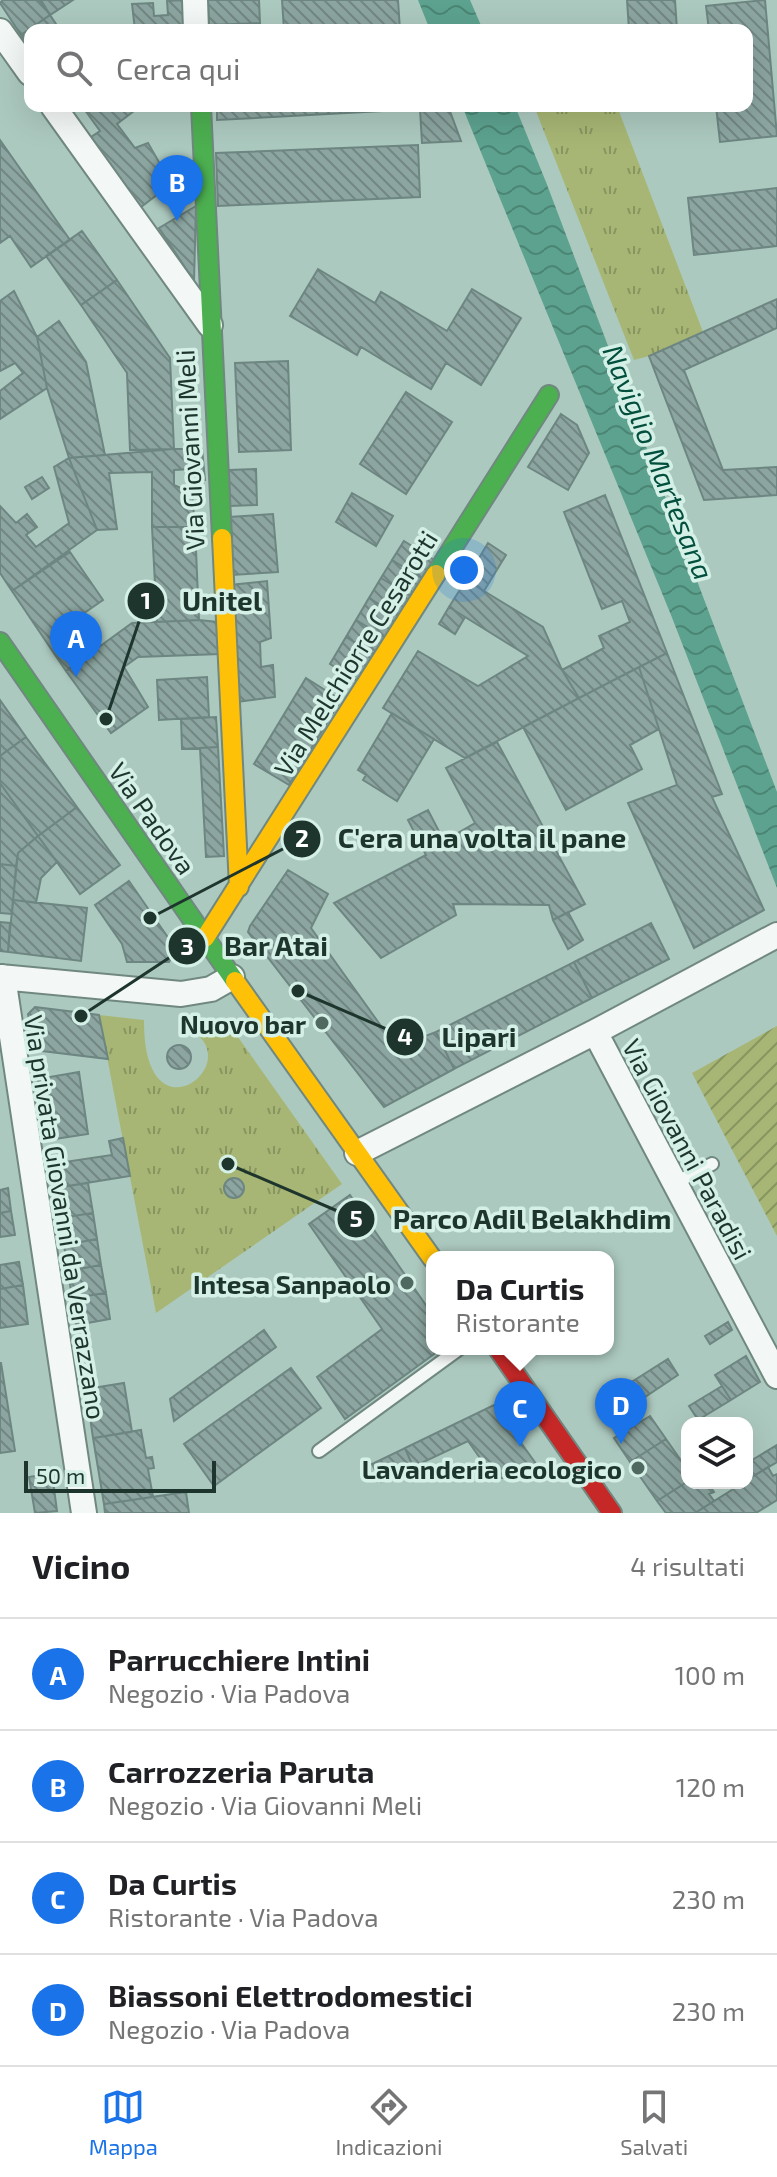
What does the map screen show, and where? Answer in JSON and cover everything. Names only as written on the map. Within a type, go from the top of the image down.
[{"type":"street","points":[[195,0],[196,24]]},
{"type":"street","points":[[0,31],[24,65]]},
{"type":"street","points":[[57,112],[211,327]]},
{"type":"street","name":"Via Giovanni Meli","points":[[201,112],[239,887]]},
{"type":"street","name":"Via Melchiorre Cesarotti","points":[[205,938],[549,395]]},
{"type":"street","name":"Via Padova","points":[[0,642],[427,1251]]},
{"type":"street","points":[[357,1153],[777,935]]},
{"type":"street","points":[[2,977],[187,994],[211,989],[232,977]]},
{"type":"street","name":"Via privata Giovanni da Verrazzano","points":[[2,977],[84,1513]]},
{"type":"street","name":"Via Giovanni Paradisi","points":[[595,1032],[777,1376]]},
{"type":"street","points":[[502,1355],[612,1513]]},
{"type":"lane","points":[[675,1183],[712,1164]]},
{"type":"lane","points":[[319,1451],[451,1355]]},
{"type":"green space","points":[[536,112],[619,112],[703,332],[634,360]]},
{"type":"green space","points":[[99,1015],[144,1020],[148,1058],[160,1080],[175,1087],[190,1084],[202,1073],[208,1058],[204,1042],[186,1024],[233,1030],[342,1184],[156,1313]]},
{"type":"green space","points":[[777,1026],[777,1236],[692,1073]]},
{"type":"water","points":[[418,0],[470,0],[480,24],[428,24]]},
{"type":"water","points":[[464,112],[517,112],[546,182],[777,792],[777,888],[671,615]]},
{"type":"building","points":[[3,0],[39,0],[50,15],[37,24],[24,24],[21,35],[0,3]]},
{"type":"building","points":[[41,0],[73,0],[50,15]]},
{"type":"building","points":[[183,0],[185,24],[134,24],[132,4],[153,3],[154,16],[168,15],[167,1]]},
{"type":"building","points":[[208,0],[259,0],[260,23],[209,24]]},
{"type":"building","points":[[282,0],[398,0],[400,24],[284,24]]},
{"type":"building","points":[[627,0],[675,0],[677,24],[629,24]]},
{"type":"building","points":[[765,0],[777,136],[720,142],[717,112],[753,112],[753,24],[708,24],[706,6]]},
{"type":"building","points":[[50,15],[56,24],[37,24]]},
{"type":"building","points":[[86,112],[133,112],[117,124],[135,148],[148,143],[160,164],[194,161],[196,185],[166,188],[141,207],[91,137],[100,131]]},
{"type":"building","points":[[217,112],[365,112],[217,120]]},
{"type":"building","points":[[420,112],[450,112],[461,141],[422,143]]},
{"type":"building","points":[[0,140],[70,240],[31,267],[10,236],[0,243]]},
{"type":"building","points":[[418,145],[420,197],[218,206],[216,153]]},
{"type":"building","points":[[777,188],[777,246],[694,255],[688,198]]},
{"type":"building","points":[[196,206],[194,281],[159,228]]},
{"type":"building","points":[[82,231],[117,280],[81,305],[46,256]]},
{"type":"building","points":[[318,269],[375,303],[381,292],[447,331],[472,289],[521,318],[481,385],[446,363],[431,389],[361,347],[357,355],[290,316]]},
{"type":"building","points":[[117,280],[170,358],[174,449],[130,450],[127,373],[81,305]]},
{"type":"building","points":[[14,291],[37,337],[47,388],[0,419],[0,391],[23,373],[15,363],[0,371],[0,301]]},
{"type":"building","points":[[777,299],[777,328],[684,370],[723,470],[777,467],[777,495],[704,500],[649,356]]},
{"type":"building","points":[[59,321],[86,362],[105,455],[69,458],[47,388],[37,337]]},
{"type":"building","points":[[288,361],[291,450],[239,452],[235,363]]},
{"type":"building","points":[[406,392],[452,422],[406,494],[360,464]]},
{"type":"building","points":[[561,414],[577,425],[589,453],[568,490],[528,467]]},
{"type":"building","points":[[202,449],[205,480],[193,479],[192,469],[174,470],[174,485],[192,493],[195,527],[152,527],[152,472],[109,473],[117,529],[97,530],[69,458]]},
{"type":"building","points":[[69,458],[97,530],[12,591],[0,573],[0,506],[16,523],[27,514],[37,527],[26,535],[36,547],[69,523],[54,467]]},
{"type":"building","points":[[256,469],[257,505],[230,506],[229,470]]},
{"type":"building","points":[[42,477],[49,488],[32,499],[25,487]]},
{"type":"building","points":[[352,493],[393,516],[376,546],[336,522]]},
{"type":"building","points":[[605,495],[667,653],[579,698],[562,670],[604,648],[599,636],[630,622],[622,601],[602,609],[564,512]]},
{"type":"building","points":[[273,514],[278,572],[232,575],[229,517]]},
{"type":"building","points":[[152,527],[195,527],[199,620],[157,622]]},
{"type":"building","points":[[404,541],[436,561],[425,580],[392,560]]},
{"type":"building","points":[[488,543],[506,555],[484,591],[466,580]]},
{"type":"building","points":[[70,552],[103,600],[67,625],[88,656],[66,671],[12,591]]},
{"type":"building","points":[[392,560],[425,580],[414,598],[381,578]]},
{"type":"building","points":[[381,578],[414,598],[402,618],[369,598]]},
{"type":"building","points":[[466,580],[543,627],[562,670],[579,698],[465,758],[383,708],[418,651],[478,686],[528,656],[449,607]]},
{"type":"building","points":[[267,581],[271,638],[260,642],[261,667],[273,665],[275,697],[236,702],[230,585]]},
{"type":"building","points":[[369,598],[402,618],[389,640],[356,620]]},
{"type":"building","points":[[449,607],[465,617],[455,634],[439,624]]},
{"type":"building","points":[[356,620],[389,640],[378,657],[346,637]]},
{"type":"building","points":[[217,622],[220,654],[138,657],[124,667],[148,707],[111,733],[66,671],[132,623]]},
{"type":"building","points":[[346,637],[378,657],[362,684],[330,664]]},
{"type":"building","points":[[667,653],[722,794],[712,797],[764,910],[694,948],[628,803],[677,785],[639,667]]},
{"type":"building","points":[[639,667],[659,729],[630,745],[642,769],[566,810],[523,727]]},
{"type":"building","points":[[207,677],[209,717],[159,720],[157,680]]},
{"type":"building","points":[[306,678],[341,700],[289,785],[254,764]]},
{"type":"building","points":[[0,700],[26,737],[0,756]]},
{"type":"building","points":[[392,713],[434,739],[397,801],[363,780],[366,775],[358,770]]},
{"type":"building","points":[[216,717],[218,747],[182,749],[181,719]]},
{"type":"building","points":[[26,737],[77,807],[38,836],[0,783],[0,756]]},
{"type":"building","points":[[497,742],[585,904],[553,920],[549,905],[453,904],[456,915],[381,958],[334,903],[426,855],[408,820],[428,810],[444,841],[475,823],[446,768]]},
{"type":"building","points":[[218,747],[224,856],[206,857],[200,748]]},
{"type":"building","points":[[0,783],[38,836],[18,853],[16,866],[0,864]]},
{"type":"building","points":[[77,807],[120,865],[80,894],[38,836]]},
{"type":"building","points":[[38,836],[57,862],[41,878],[36,903],[13,900],[18,853]]},
{"type":"building","points":[[0,864],[16,866],[12,914],[0,913]]},
{"type":"building","points":[[288,870],[328,894],[311,928],[396,1047],[436,1032],[454,1069],[384,1107],[248,932]]},
{"type":"building","points":[[129,881],[176,949],[169,962],[127,962],[122,944],[95,905]]},
{"type":"building","points":[[13,900],[87,908],[81,961],[8,952]]},
{"type":"building","points":[[568,912],[583,940],[568,949],[553,920]]},
{"type":"building","points":[[0,922],[10,923],[8,952],[0,951]]},
{"type":"building","points":[[651,923],[669,959],[592,998],[574,962]]},
{"type":"building","points":[[574,962],[592,998],[454,1069],[436,1032]]},
{"type":"building","points":[[35,1007],[99,1015],[108,1059],[34,1050],[28,1014]]},
{"type":"building","points":[[179,1045],[190,1052],[191,1057],[184,1068],[179,1069],[168,1062],[167,1057],[174,1046]]},
{"type":"building","points":[[79,1072],[88,1134],[48,1140],[38,1079]]},
{"type":"building","points":[[123,1138],[130,1176],[55,1188],[51,1164],[112,1155],[109,1141]]},
{"type":"building","points":[[234,1178],[241,1181],[244,1188],[241,1195],[234,1198],[227,1195],[224,1188],[227,1181]]},
{"type":"building","points":[[88,1183],[93,1213],[60,1218],[55,1188]]},
{"type":"building","points":[[8,1188],[11,1211],[0,1213],[0,1190]]},
{"type":"building","points":[[350,1195],[426,1305],[426,1355],[433,1355],[345,1419],[317,1377],[382,1329],[309,1224]]},
{"type":"building","points":[[11,1211],[15,1235],[0,1237],[0,1213]]},
{"type":"building","points":[[93,1213],[97,1239],[64,1245],[60,1218]]},
{"type":"building","points":[[97,1239],[101,1265],[68,1271],[64,1245]]},
{"type":"building","points":[[19,1262],[23,1285],[0,1289],[0,1265]]},
{"type":"building","points":[[101,1265],[106,1293],[72,1298],[68,1271]]},
{"type":"building","points":[[23,1285],[28,1324],[0,1328],[0,1289]]},
{"type":"building","points":[[106,1293],[110,1319],[76,1325],[72,1298]]},
{"type":"building","points":[[728,1322],[732,1330],[710,1344],[705,1336]]},
{"type":"building","points":[[264,1330],[276,1347],[174,1421],[170,1399]]},
{"type":"building","points":[[746,1356],[760,1382],[731,1400],[715,1375]]},
{"type":"building","points":[[668,1359],[678,1375],[633,1405],[622,1388]]},
{"type":"building","points":[[0,1363],[15,1451],[0,1453]]},
{"type":"building","points":[[291,1368],[321,1408],[214,1486],[184,1444]]},
{"type":"building","points":[[124,1383],[132,1432],[93,1438],[86,1389]]},
{"type":"building","points":[[722,1386],[731,1400],[703,1417],[696,1417],[689,1406]]},
{"type":"building","points":[[494,1405],[544,1475],[542,1477],[494,1478],[468,1441],[413,1467],[405,1448]]},
{"type":"building","points":[[650,1416],[666,1439],[630,1462],[614,1438]]},
{"type":"building","points":[[141,1430],[146,1458],[152,1457],[154,1468],[148,1469],[153,1497],[104,1504],[93,1438]]},
{"type":"building","points":[[666,1439],[681,1460],[681,1486],[657,1501],[630,1462]]},
{"type":"building","points":[[777,1445],[777,1462],[753,1476],[753,1459]]},
{"type":"building","points":[[405,1448],[413,1467],[381,1482],[372,1464]]},
{"type":"building","points":[[768,1467],[773,1476],[777,1474],[777,1500],[756,1513],[695,1513],[733,1489],[753,1489],[753,1476]]},
{"type":"building","points":[[52,1473],[57,1511],[35,1513],[29,1477]]},
{"type":"building","points":[[681,1486],[681,1489],[712,1489],[714,1492],[709,1494],[714,1501],[695,1513],[666,1513],[657,1501]]},
{"type":"building","points":[[186,1492],[189,1513],[105,1513],[104,1504]]},
{"type":"traffic: fast","points":[[201,112],[222,538]]},
{"type":"traffic: fast","points":[[436,574],[549,395]]},
{"type":"traffic: fast","points":[[0,642],[235,981]]},
{"type":"traffic: slow","points":[[222,538],[239,887]]},
{"type":"traffic: slow","points":[[205,938],[436,574]]},
{"type":"traffic: slow","points":[[235,981],[427,1251]]},
{"type":"traffic: jam","points":[[502,1355],[612,1513]]},
{"type":"place","name":"Carrozzeria Paruta","points":[[177,221]]},
{"type":"place","name":"Parrucchiere Intini","points":[[76,677]]},
{"type":"place","name":"Unitel","points":[[106,719]]},
{"type":"place","name":"C'era una volta il pane","points":[[150,918]]},
{"type":"place","name":"Lipari","points":[[298,991]]},
{"type":"place","name":"Bar Atai","points":[[81,1016]]},
{"type":"place","name":"Nuovo bar","points":[[322,1023]]},
{"type":"place","name":"Parco Adil Belakhdim","points":[[228,1164]]},
{"type":"place","name":"Intesa Sanpaolo","points":[[407,1283]]},
{"type":"place","name":"Biassoni Elettrodomestici","points":[[621,1444]]},
{"type":"place","name":"Da Curtis","points":[[520,1447]]},
{"type":"place","name":"Lavanderia ecologico","points":[[638,1468]]},
{"type":"water label","name":"Naviglio Martesana","points":[[659,462]]}]
